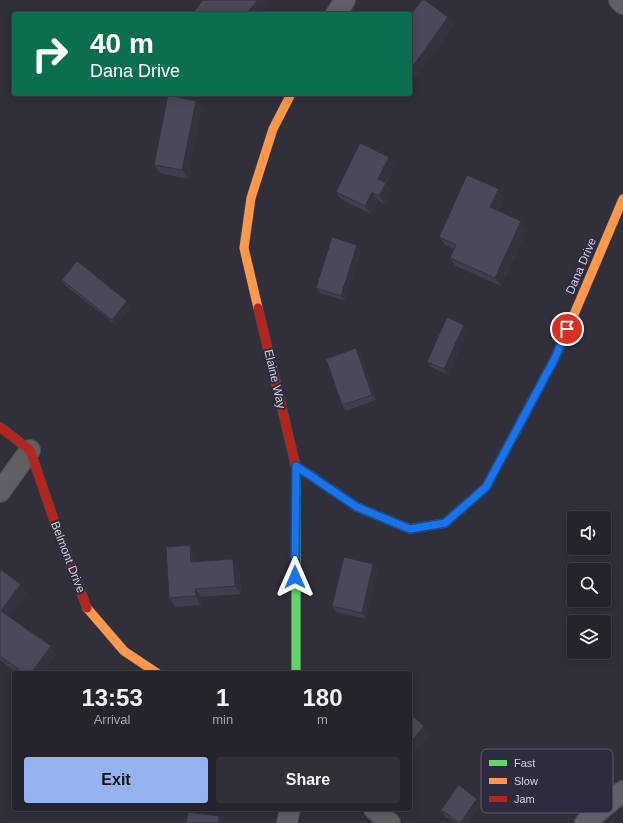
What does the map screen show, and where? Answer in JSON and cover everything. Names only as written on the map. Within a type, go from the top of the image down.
[{"type":"street","points":[[337,12],[345,0]]},
{"type":"street","points":[[619,0],[623,4]]},
{"type":"street","name":"Elaine Way","points":[[290,96],[273,129],[251,198],[244,248],[296,466],[296,671]]},
{"type":"street","name":"Dana Drive","points":[[296,466],[357,507],[410,529],[445,523],[486,487],[555,358],[623,199]]},
{"type":"street","points":[[0,426],[30,450],[0,492]]},
{"type":"street","name":"Belmont Drive","points":[[30,450],[58,532],[86,606],[124,651],[154,671]]},
{"type":"street","points":[[613,799],[623,791]]},
{"type":"street","points":[[287,823],[290,811]]},
{"type":"street","points":[[376,811],[390,823]]},
{"type":"street","points":[[585,823],[597,813]]},
{"type":"building","points":[[203,0],[258,0],[248,12],[194,12]]},
{"type":"building","points":[[422,0],[425,0],[448,17],[412,68],[412,13]]},
{"type":"building","points":[[168,96],[196,101],[182,170],[154,165]]},
{"type":"building","points":[[360,143],[389,157],[378,179],[386,183],[379,196],[372,192],[365,206],[336,192]]},
{"type":"building","points":[[467,175],[499,189],[490,207],[521,221],[495,278],[450,258],[456,245],[439,237]]},
{"type":"building","points":[[332,237],[357,245],[341,296],[316,288]]},
{"type":"building","points":[[77,261],[127,301],[112,320],[62,280]]},
{"type":"building","points":[[447,317],[464,325],[444,369],[427,362]]},
{"type":"building","points":[[356,348],[372,395],[342,405],[326,359]]},
{"type":"building","points":[[190,545],[191,562],[233,559],[235,586],[195,589],[196,596],[169,598],[166,547]]},
{"type":"building","points":[[344,557],[373,564],[362,613],[332,606]]},
{"type":"building","points":[[0,569],[21,584],[1,611],[51,646],[32,671],[21,671],[0,656]]},
{"type":"building","points":[[412,716],[424,726],[412,741]]},
{"type":"building","points":[[459,785],[477,799],[460,823],[441,810]]},
{"type":"building","points":[[188,812],[219,816],[218,823],[186,823]]},
{"type":"traffic: fast","points":[[296,466],[357,507],[410,529],[445,523],[486,487],[555,358],[567,331]]},
{"type":"traffic: fast","points":[[296,467],[296,671]]},
{"type":"traffic: slow","points":[[258,308],[244,248],[251,198],[273,129],[290,96]]},
{"type":"traffic: slow","points":[[567,331],[623,199]]},
{"type":"traffic: slow","points":[[87,608],[124,651],[154,671]]},
{"type":"traffic: jam","points":[[258,308],[296,467]]},
{"type":"traffic: jam","points":[[0,427],[30,450],[58,532],[87,608]]},
{"type":"route","points":[[295,577],[296,466],[357,507],[410,529],[445,523],[486,487],[555,358],[567,329]]}]
